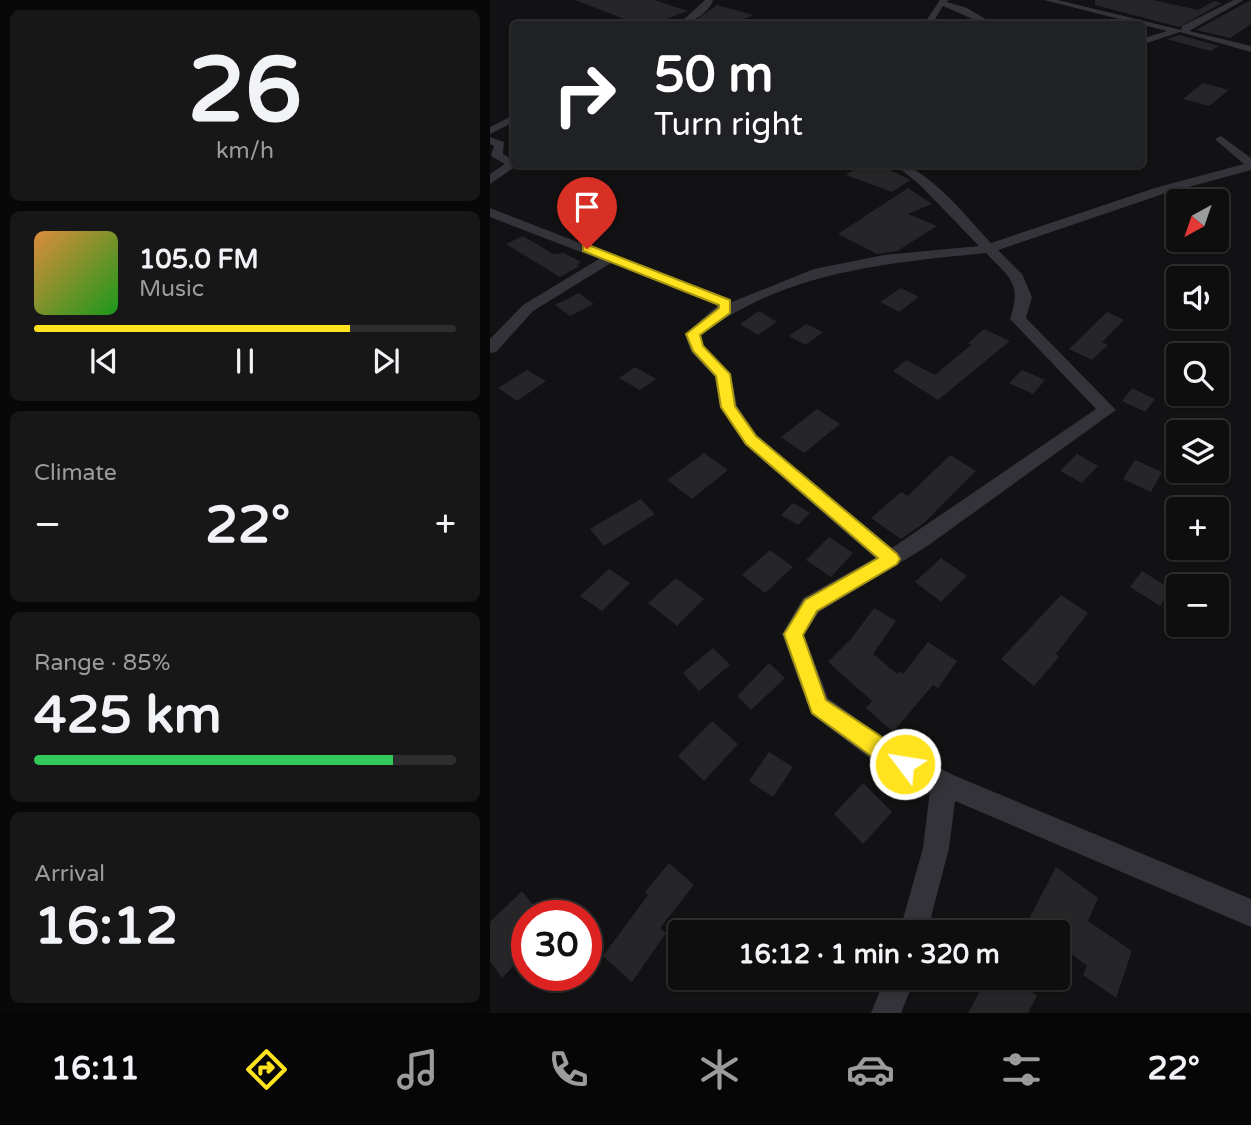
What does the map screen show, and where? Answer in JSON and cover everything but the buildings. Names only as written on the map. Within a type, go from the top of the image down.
[{"type":"street","points":[[687,21],[708,5],[709,0]]},
{"type":"street","points":[[1048,0],[1141,21]]},
{"type":"street","points":[[1145,41],[1181,30],[1240,0]]},
{"type":"street","points":[[930,21],[943,2],[984,21]]},
{"type":"street","points":[[1145,22],[1251,50]]},
{"type":"street","points":[[490,131],[511,120]]},
{"type":"street","points":[[1221,139],[1251,165]]},
{"type":"street","points":[[490,140],[500,144],[497,156],[511,162]]},
{"type":"street","points":[[490,180],[511,165]]},
{"type":"street","points":[[891,559],[751,440],[729,407],[723,374],[697,348],[693,334],[725,310],[814,273],[884,259],[987,248],[1159,191],[1251,165]]},
{"type":"street","points":[[905,168],[923,181],[1017,277],[1025,297],[1017,319],[1107,410],[1035,458],[964,513],[811,605],[793,634],[819,706],[886,754],[944,784],[1251,913]]},
{"type":"street","points":[[490,212],[726,303],[725,310]]},
{"type":"street","points":[[490,348],[528,309],[610,258]]},
{"type":"street","points":[[917,920],[936,848],[944,784]]},
{"type":"street","points":[[886,1013],[895,990]]},
{"type":"route","points":[[587,249],[726,303],[725,310],[693,334],[697,348],[723,374],[729,407],[751,440],[799,478],[891,559],[811,605],[793,634],[819,706],[886,754],[905,764]]}]
